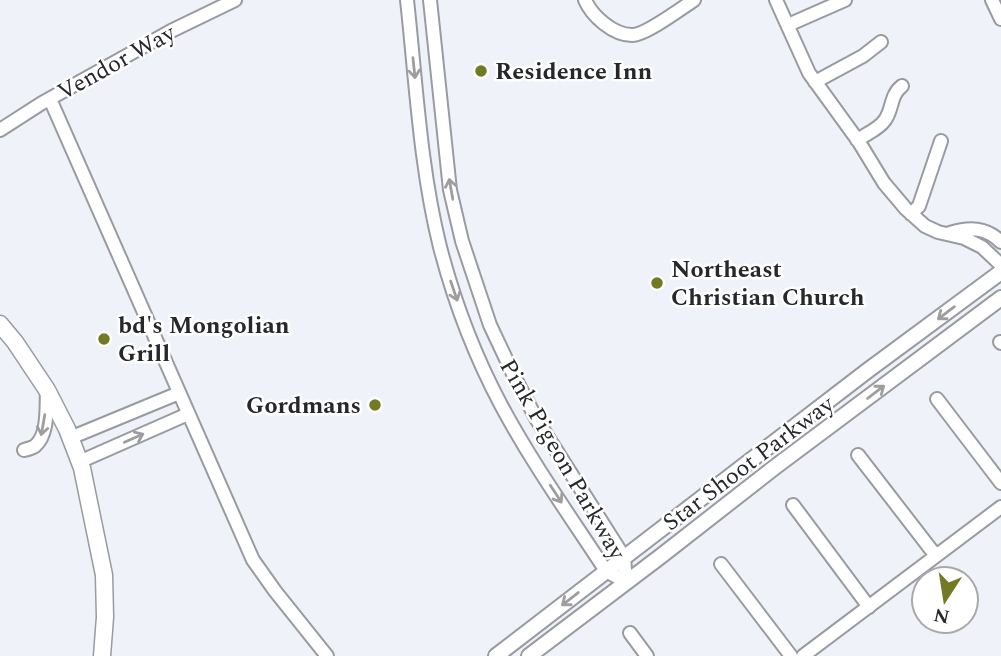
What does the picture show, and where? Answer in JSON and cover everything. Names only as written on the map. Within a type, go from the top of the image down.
[{"type":"main road","points":[[0,324],[47,390],[79,462],[104,575],[102,656]]},
{"type":"street","name":"Vendor Way","points":[[0,130],[171,31],[235,0]]},
{"type":"street","name":"Pink Pigeon Parkway","points":[[407,0],[432,210],[440,248],[468,332],[486,376],[524,445],[606,571],[626,582]]},
{"type":"street","name":"Pink Pigeon Parkway","points":[[430,0],[450,190],[462,241],[483,304],[501,351],[537,421],[624,557],[626,582]]},
{"type":"street","points":[[584,0],[596,17],[608,27],[632,36],[642,33],[694,0]]},
{"type":"street","points":[[776,0],[809,73],[884,183],[925,226],[964,238],[982,247],[1001,265]]},
{"type":"street","points":[[788,25],[845,0]]},
{"type":"street","points":[[992,0],[1001,19]]},
{"type":"street","points":[[815,82],[863,56],[881,42]]},
{"type":"street","points":[[857,140],[886,120],[894,95],[902,86]]},
{"type":"street","points":[[50,99],[253,560],[275,592],[327,656]]},
{"type":"street","points":[[911,214],[919,206],[941,141]]},
{"type":"street","points":[[950,233],[972,228],[986,231],[1001,243]]},
{"type":"street","name":"Star Shoot Parkway","points":[[496,656],[867,371],[1001,272]]},
{"type":"street","name":"Star Shoot Parkway","points":[[530,656],[775,467],[1001,298]]},
{"type":"street","points":[[24,450],[36,445],[45,428],[47,390]]},
{"type":"street","points":[[70,438],[179,393]]},
{"type":"street","points":[[937,399],[1001,483]]},
{"type":"street","points":[[79,462],[188,414]]},
{"type":"street","points":[[858,454],[936,556]]},
{"type":"street","points":[[793,505],[869,607]]},
{"type":"street","points":[[803,656],[1001,507]]},
{"type":"street","points":[[721,564],[792,656]]},
{"type":"street","points":[[630,633],[647,656]]},
{"type":"place","name":"Residence Inn","points":[[481,71]]},
{"type":"place","name":"Northeast Christian Church","points":[[657,283]]},
{"type":"place","name":"bd's Mongolian Grill","points":[[104,339]]},
{"type":"place","name":"Gordmans","points":[[375,405]]}]
